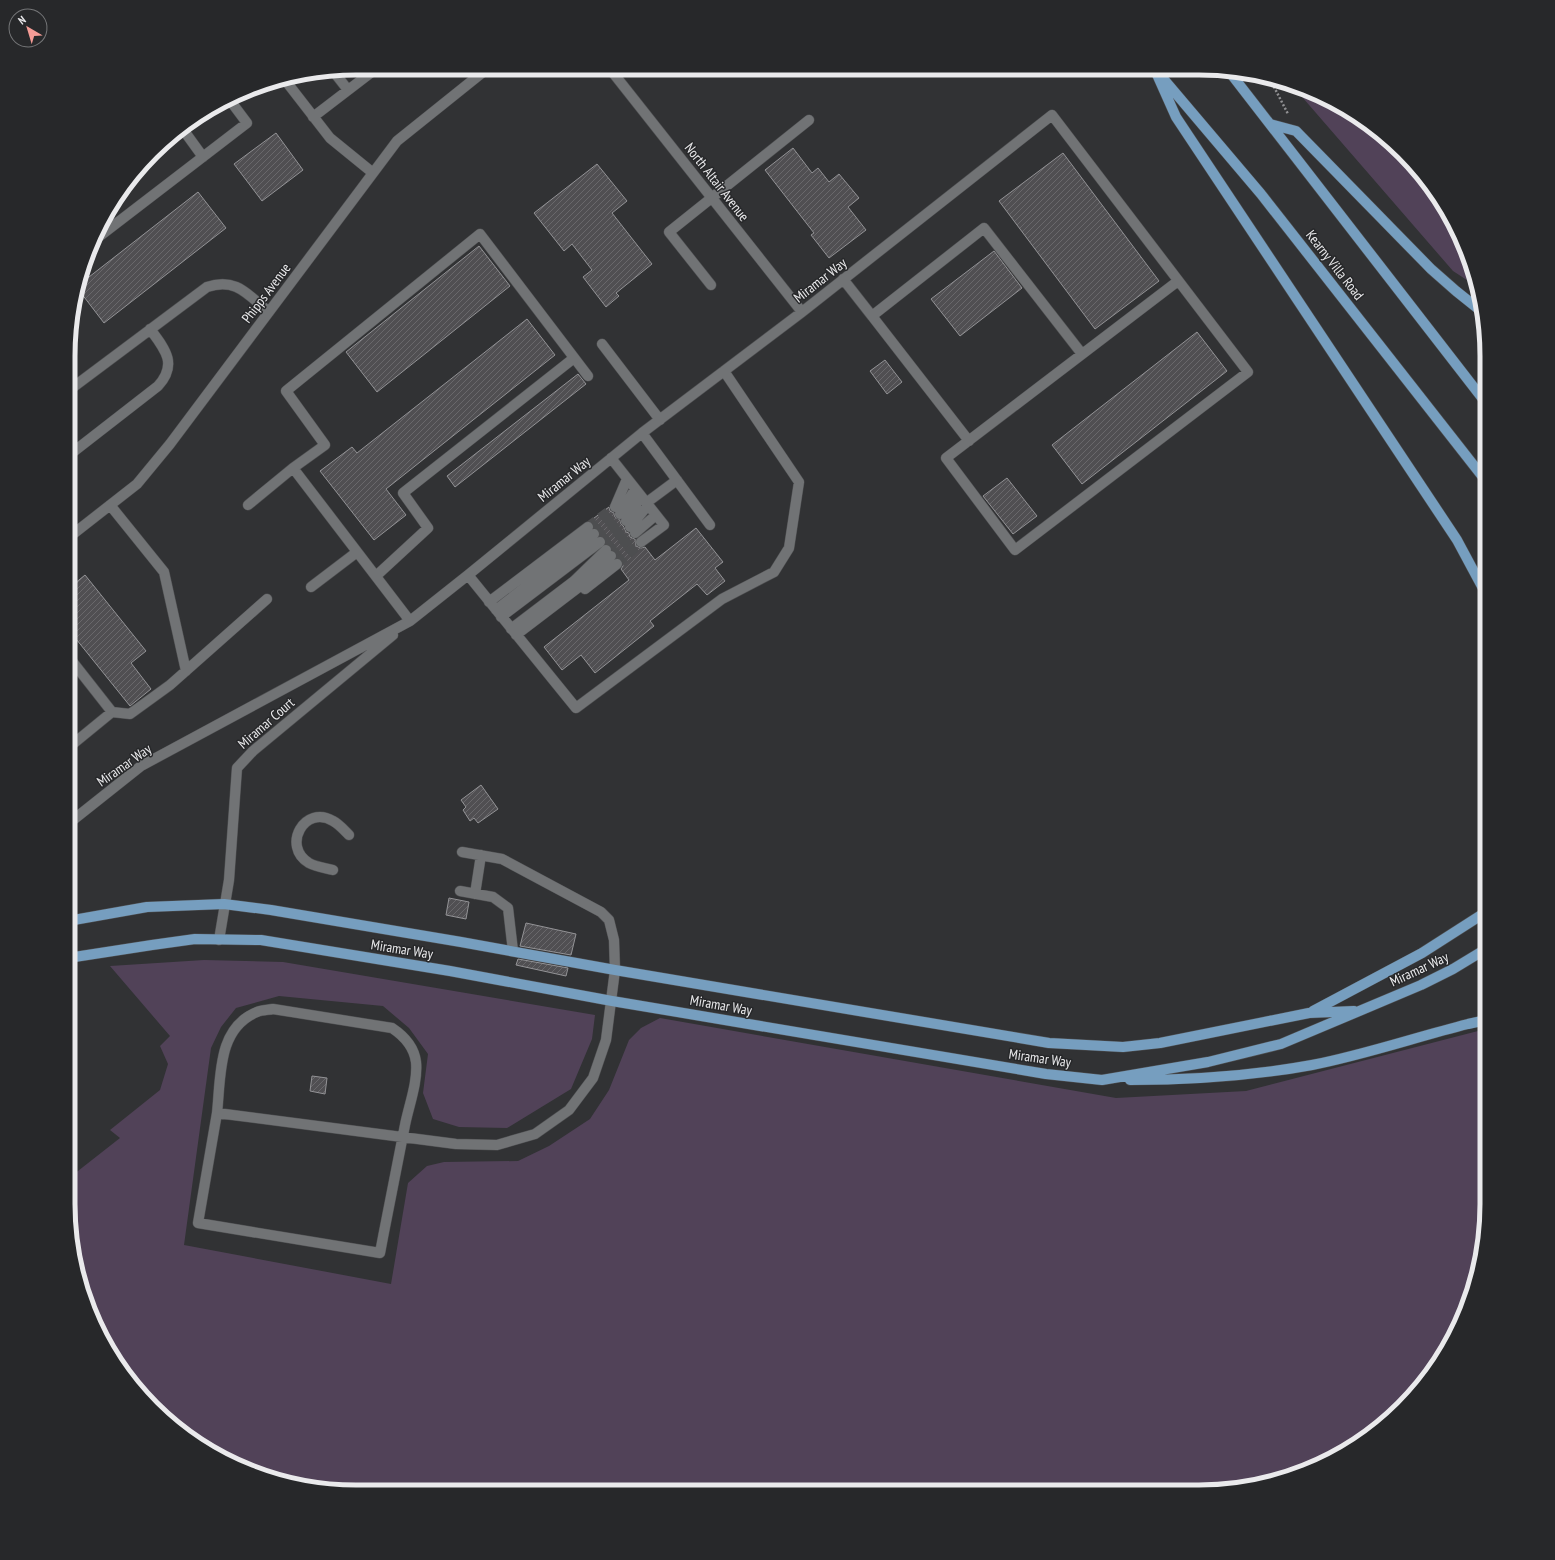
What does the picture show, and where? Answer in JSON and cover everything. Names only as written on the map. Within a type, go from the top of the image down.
[{"type":"main road","points":[[1157,75],[1176,116],[1457,540],[1480,583]]},
{"type":"main road","name":"Kearny Villa Road","points":[[1159,75],[1261,194],[1480,473]]},
{"type":"main road","points":[[1233,77],[1480,395]]},
{"type":"main road","points":[[1270,124],[1296,130],[1431,269],[1456,292],[1476,307]]},
{"type":"main road","name":"Miramar Way","points":[[75,920],[147,907],[224,904],[279,911],[615,970],[1049,1043],[1123,1047],[1160,1043],[1309,1013],[1361,1010]]},
{"type":"main road","points":[[1309,1013],[1422,953],[1480,916]]},
{"type":"main road","name":"Miramar Way","points":[[75,957],[152,944],[195,939],[261,940],[450,971],[612,1001],[1046,1074],[1102,1080],[1208,1062],[1281,1044],[1427,982],[1453,969],[1480,953]]},
{"type":"main road","points":[[1102,1080],[1163,1080],[1274,1071],[1313,1065],[1480,1021]]},
{"type":"street","points":[[313,117],[368,75]]},
{"type":"street","name":"Phipps Avenue","points":[[75,532],[137,484],[170,444],[398,141],[479,75]]},
{"type":"street","name":"North Altair Avenue","points":[[615,75],[802,312]]},
{"type":"street","points":[[337,76],[348,90]]},
{"type":"street","points":[[288,84],[330,138],[373,173]]},
{"type":"street","points":[[103,233],[247,123],[233,104]]},
{"type":"street","name":"Miramar Way","points":[[75,818],[141,766],[410,621],[642,433],[802,312],[1052,115],[1178,281]]},
{"type":"street","points":[[711,285],[669,232],[809,120]]},
{"type":"street","points":[[185,133],[203,157]]},
{"type":"street","points":[[872,316],[984,228],[1082,354]]},
{"type":"street","points":[[248,504],[293,468],[325,445],[286,391],[480,234],[588,376]]},
{"type":"street","points":[[844,279],[969,441]]},
{"type":"street","points":[[1178,281],[1248,372],[1015,550],[946,458],[1082,354],[1178,281]]},
{"type":"street","points":[[75,386],[207,287],[217,283],[238,287],[269,312]]},
{"type":"street","points":[[75,451],[164,380],[168,372],[169,364],[167,355],[164,347],[150,329]]},
{"type":"street","points":[[602,344],[660,420]]},
{"type":"street","points":[[376,576],[428,528],[403,493],[574,358]]},
{"type":"street","points":[[468,575],[576,708],[722,599],[774,572],[789,548],[799,482],[724,371]]},
{"type":"street","points":[[642,433],[710,525]]},
{"type":"street","points":[[611,458],[664,525],[641,542]]},
{"type":"street","points":[[293,468],[410,621]]},
{"type":"street","points":[[625,521],[627,479]]},
{"type":"street","points":[[625,521],[642,498],[677,480]]},
{"type":"street","points":[[625,521],[642,498]]},
{"type":"street","points":[[110,505],[164,572],[186,671]]},
{"type":"street","points":[[625,521],[656,516]]},
{"type":"street","points":[[516,635],[603,546]]},
{"type":"street","points":[[516,635],[574,581],[603,546]]},
{"type":"street","points":[[489,602],[603,546]]},
{"type":"street","points":[[499,613],[603,546]]},
{"type":"street","points":[[311,587],[358,552]]},
{"type":"street","points":[[75,665],[112,712],[130,714],[170,685],[268,599]]},
{"type":"street","name":"Miramar Court","points":[[219,940],[228,880],[237,768],[253,751],[410,621]]},
{"type":"street","points":[[75,742],[112,712]]},
{"type":"street","points":[[333,870],[309,863],[299,854],[296,842],[297,832],[303,824],[309,820],[321,817],[332,820],[349,835]]},
{"type":"street","points":[[217,1113],[456,1144],[496,1145],[535,1134],[569,1110],[593,1078],[606,1040],[615,970],[613,932],[609,920],[601,912],[502,859],[462,852]]},
{"type":"street","points":[[475,894],[481,855]]},
{"type":"street","points":[[460,891],[493,896],[508,908],[513,951]]},
{"type":"street","points":[[273,1009],[392,1028],[404,1036],[412,1048],[416,1061],[416,1075],[403,1137],[380,1253],[198,1223],[217,1113],[226,1043],[233,1030],[244,1019],[258,1012],[273,1009]]},
{"type":"shaded area","points":[[1299,93],[1323,104],[1355,122],[1398,157],[1433,200],[1459,248],[1470,282],[1453,271]]},
{"type":"shaded area","points":[[204,960],[283,962],[595,1015],[592,1039],[571,1089],[507,1128],[459,1127],[433,1119],[423,1093],[428,1054],[409,1028],[383,1006],[279,996],[236,1008],[221,1027],[211,1048],[184,1245],[391,1284],[408,1183],[427,1166],[444,1162],[518,1161],[549,1146],[590,1119],[609,1090],[629,1040],[641,1028],[660,1018],[1116,1098],[1246,1091],[1480,1031],[1480,1204],[1478,1241],[1475,1259],[1459,1312],[1451,1328],[1433,1360],[1398,1403],[1370,1427],[1340,1447],[1307,1464],[1254,1480],[1236,1483],[1199,1485],[356,1485],[319,1483],[301,1480],[248,1464],[215,1447],[185,1427],[157,1403],[133,1375],[122,1360],[96,1312],[80,1259],[77,1241],[75,1173],[120,1138],[110,1130],[160,1090],[168,1064],[160,1046],[170,1036],[110,966]]},
{"type":"building","points":[[276,133],[303,170],[262,201],[234,164]]},
{"type":"building","points":[[793,148],[812,173],[818,168],[829,182],[839,174],[859,198],[848,207],[866,230],[829,258],[811,235],[814,233],[765,170]]},
{"type":"building","points":[[1063,153],[1159,281],[1095,329],[999,201]]},
{"type":"building","points":[[597,164],[627,201],[612,213],[652,264],[616,293],[619,296],[606,307],[583,277],[592,270],[572,244],[564,251],[534,213]]},
{"type":"building","points":[[198,192],[226,228],[104,323],[82,294],[86,279]]},
{"type":"building","points":[[479,246],[510,286],[377,392],[346,352]]},
{"type":"building","points":[[994,251],[1022,288],[960,336],[931,299]]},
{"type":"building","points":[[527,319],[555,355],[386,489],[406,515],[374,540],[320,471],[352,447],[357,453]]},
{"type":"building","points":[[1197,332],[1227,371],[1082,484],[1052,445]]},
{"type":"building","points":[[885,360],[902,382],[887,394],[870,371]]},
{"type":"building","points":[[578,374],[586,384],[455,487],[447,476]]},
{"type":"building","points":[[1007,478],[1037,516],[1013,534],[983,496]]},
{"type":"building","points":[[609,507],[610,511],[614,513],[615,517],[620,520],[630,537],[635,539],[636,546],[641,548],[645,547],[655,560],[696,528],[723,562],[715,568],[725,581],[707,595],[697,584],[650,621],[654,626],[595,673],[581,655],[562,670],[544,647],[629,580],[621,569],[623,566],[622,560],[617,558],[616,552],[612,550],[610,545],[606,544],[605,538],[600,536],[599,530],[594,528],[593,523],[590,521]]},
{"type":"building","points":[[85,575],[146,651],[131,663],[151,689],[130,706],[75,638],[75,583]]},
{"type":"building","points":[[481,785],[498,809],[478,823],[474,818],[470,821],[463,810],[466,807],[461,800]]},
{"type":"building","points":[[449,898],[469,902],[466,919],[446,915]]},
{"type":"building","points":[[526,923],[576,934],[571,955],[520,946]]},
{"type":"building","points":[[518,959],[568,968],[566,976],[516,965]]},
{"type":"building","points":[[312,1076],[327,1078],[325,1094],[310,1091]]},
{"type":"tunnel","points":[[588,527],[615,507]]},
{"type":"tunnel","points":[[594,534],[620,514]]},
{"type":"tunnel","points":[[600,542],[626,521]]},
{"type":"tunnel","points":[[606,550],[630,527]]},
{"type":"tunnel","points":[[611,556],[635,533]]},
{"type":"tunnel","points":[[617,564],[641,542]]}]
